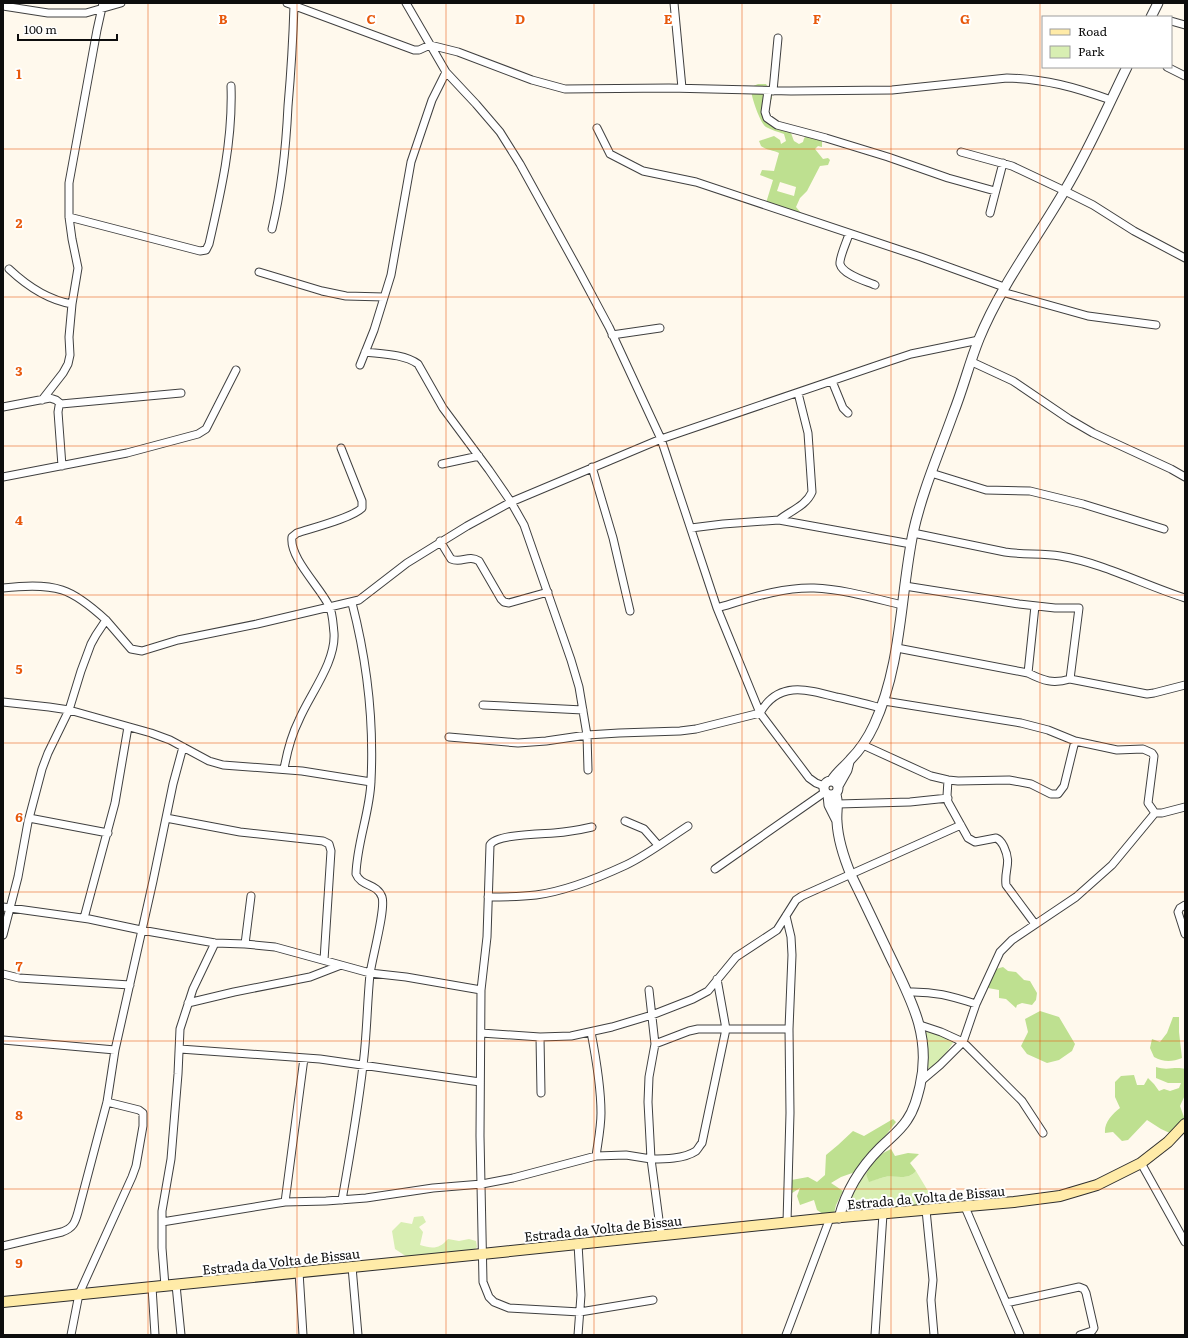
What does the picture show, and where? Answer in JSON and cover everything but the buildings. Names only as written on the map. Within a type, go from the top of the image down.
[{"type":"main road","name":"Estrada da Volta de Bissau","points":[[3,1302],[786,1222],[965,1207],[1060,1196],[1097,1185],[1141,1162],[1168,1142],[1185,1124]]},
{"type":"street","points":[[3,6],[68,14],[86,13],[102,6],[121,3]]},
{"type":"street","points":[[406,3],[446,72],[500,132],[520,164],[579,271],[612,335],[661,439],[717,608],[760,713],[809,778],[816,784],[830,789],[838,804],[837,821],[842,849],[851,875],[908,992],[920,1026],[924,1056],[921,1081],[914,1106],[907,1120],[869,1160],[847,1192],[786,1335]]},
{"type":"street","points":[[674,3],[682,88]]},
{"type":"street","points":[[1154,16],[1158,3]]},
{"type":"street","points":[[272,229],[285,160],[292,49],[290,4],[414,50],[419,50],[430,45],[468,55],[532,80],[565,89],[682,88],[771,91],[892,90],[1019,78],[1057,83],[1111,100]]},
{"type":"street","points":[[42,400],[63,374],[68,364],[70,355],[68,337],[78,268],[69,217],[69,183],[102,6]]},
{"type":"street","points":[[1172,21],[1185,25]]},
{"type":"street","points":[[778,38],[771,91],[765,112],[767,118],[778,125],[826,138],[888,157],[948,178],[995,191]]},
{"type":"street","points":[[715,868],[830,789],[847,770],[849,762],[868,736],[883,704],[891,678],[897,648],[913,533],[924,494],[979,340],[1003,290],[1065,191],[1087,152],[1127,68]]},
{"type":"street","points":[[1169,68],[1185,76]]},
{"type":"street","points":[[360,365],[391,275],[410,162],[432,100],[446,72]]},
{"type":"street","points":[[69,217],[200,251],[206,250],[209,244],[227,161],[232,117],[231,86]]},
{"type":"street","points":[[597,128],[610,154],[643,171],[696,182],[921,257],[1003,290],[1088,316],[1156,325]]},
{"type":"street","points":[[961,152],[1002,162],[1065,191],[1088,202],[1134,232],[1185,258]]},
{"type":"street","points":[[990,214],[1002,162]]},
{"type":"street","points":[[849,234],[840,259],[840,265],[845,272],[875,285]]},
{"type":"street","points":[[9,269],[36,290],[63,303],[72,304]]},
{"type":"street","points":[[258,272],[322,291],[346,296],[384,298]]},
{"type":"street","points":[[612,335],[660,328]]},
{"type":"street","points":[[3,588],[47,588],[61,590],[72,594],[106,620],[131,649],[142,651],[178,640],[264,623],[352,603],[359,600],[402,566],[440,542],[511,502],[592,467],[661,439],[911,354],[979,340]]},
{"type":"street","points":[[365,352],[406,358],[413,360],[418,364],[443,408],[511,502],[524,526],[548,592],[579,687],[587,735],[588,770]]},
{"type":"street","points":[[972,362],[1013,381],[1062,416],[1093,433],[1185,477]]},
{"type":"street","points":[[3,477],[127,453],[198,434],[206,429],[236,370]]},
{"type":"street","points":[[832,381],[843,408],[848,413]]},
{"type":"street","points":[[3,407],[50,398],[61,404],[181,393]]},
{"type":"street","points":[[779,520],[804,504],[812,492],[808,433],[798,393]]},
{"type":"street","points":[[61,404],[58,412],[62,466]]},
{"type":"street","points":[[284,769],[291,739],[299,718],[328,662],[334,634],[330,607],[303,568],[292,537],[297,533],[331,523],[362,508],[362,501],[341,448]]},
{"type":"street","points":[[442,464],[479,456]]},
{"type":"street","points":[[592,467],[613,538],[630,611]]},
{"type":"street","points":[[932,473],[986,490],[1030,491],[1068,500],[1164,529]]},
{"type":"street","points":[[691,528],[779,520],[911,544]]},
{"type":"street","points":[[913,533],[1015,554],[1049,555],[1075,559],[1185,598]]},
{"type":"street","points":[[440,542],[451,559],[457,561],[473,558],[479,561],[501,599],[507,603],[548,592]]},
{"type":"street","points":[[905,586],[1019,604],[1055,608],[1079,608],[1070,679]]},
{"type":"street","points":[[717,608],[777,592],[814,588],[831,589],[902,605]]},
{"type":"street","points":[[342,1200],[363,1065],[370,973],[383,909],[383,898],[379,891],[362,882],[358,879],[356,874],[371,782],[369,694],[362,649],[352,603]]},
{"type":"street","points":[[1028,674],[1035,606]]},
{"type":"street","points":[[3,935],[7,907],[18,877],[28,818],[44,764],[69,710],[91,644],[106,620]]},
{"type":"street","points":[[897,648],[1028,674],[1045,681],[1061,682],[1070,679],[1147,694],[1185,685]]},
{"type":"street","points":[[450,737],[518,743],[546,741],[587,735],[696,729],[760,713],[768,701],[773,697],[796,689],[883,704],[1021,723],[1048,730],[1075,741],[1117,750],[1143,749],[1152,753],[1154,756],[1148,803],[1155,813]]},
{"type":"street","points":[[3,702],[69,710],[162,736],[209,761],[223,765],[302,771],[371,782]]},
{"type":"street","points":[[483,705],[583,710]]},
{"type":"street","points":[[84,918],[108,833],[117,793],[128,727]]},
{"type":"street","points":[[862,745],[931,776],[958,781],[1009,780],[1031,784],[1051,794],[1058,794],[1064,786],[1075,741]]},
{"type":"street","points":[[3,1246],[62,1232],[73,1226],[107,1102],[115,1050],[173,784],[183,747]]},
{"type":"street","points":[[948,780],[948,798],[968,838],[975,842],[996,838],[1001,841],[1008,855],[1006,885],[1035,924]]},
{"type":"street","points":[[830,789],[829,805],[837,821]]},
{"type":"street","points":[[838,804],[910,802],[948,798]]},
{"type":"street","points":[[1155,813],[1162,813],[1185,807]]},
{"type":"street","points":[[921,1081],[940,1065],[963,1042],[976,1004],[994,965],[1005,946],[1076,897],[1112,865],[1155,813]]},
{"type":"street","points":[[28,818],[108,833]]},
{"type":"street","points":[[166,818],[240,832],[323,841],[329,844],[331,852],[324,960]]},
{"type":"street","points":[[625,821],[644,829],[658,845]]},
{"type":"street","points":[[481,1033],[540,1037],[571,1036],[612,1027],[652,1015],[700,996],[708,991],[736,957],[776,930],[796,900],[961,825]]},
{"type":"street","points":[[488,897],[536,895],[558,891],[578,884],[626,865],[688,826]]},
{"type":"street","points":[[592,827],[555,833],[520,835],[494,841],[490,845],[487,937],[481,990],[480,1136],[483,1282],[489,1297],[494,1302],[509,1308],[580,1312],[653,1300]]},
{"type":"street","points":[[245,944],[251,896]]},
{"type":"street","points":[[1185,905],[1180,908],[1178,912],[1185,934]]},
{"type":"street","points":[[7,907],[84,918],[216,943],[276,947],[370,973],[406,977],[481,990]]},
{"type":"street","points":[[786,916],[792,955],[789,1030],[790,1106],[786,1222]]},
{"type":"street","points":[[165,1286],[162,1222],[163,1206],[171,1159],[180,1049],[180,1029],[196,983],[216,943]]},
{"type":"street","points":[[188,1003],[310,977],[341,965]]},
{"type":"street","points":[[3,974],[19,978],[130,985]]},
{"type":"street","points":[[162,1222],[285,1202],[366,1198],[433,1188],[482,1184],[513,1178],[596,1156],[626,1155],[660,1159],[682,1156],[696,1150],[702,1143],[726,1030],[717,979]]},
{"type":"street","points":[[649,990],[655,1044],[649,1077],[648,1102],[651,1159],[661,1235]]},
{"type":"street","points":[[908,992],[925,991],[939,993],[976,1004]]},
{"type":"street","points":[[920,1026],[941,1032],[963,1042],[1022,1101],[1043,1133]]},
{"type":"street","points":[[655,1044],[698,1029],[789,1030]]},
{"type":"street","points":[[591,1032],[597,1065],[601,1103],[601,1120],[596,1156]]},
{"type":"street","points":[[540,1037],[541,1093]]},
{"type":"street","points":[[3,1040],[115,1050]]},
{"type":"street","points":[[180,1049],[304,1058],[480,1082]]},
{"type":"street","points":[[285,1202],[304,1058]]},
{"type":"street","points":[[71,1335],[79,1294],[132,1177],[140,1149],[143,1113],[139,1110],[107,1102]]},
{"type":"street","points":[[1141,1162],[1185,1242]]},
{"type":"street","points":[[965,1207],[1020,1335]]},
{"type":"street","points":[[926,1210],[933,1280],[932,1300],[934,1335]]},
{"type":"street","points":[[875,1335],[883,1214]]},
{"type":"street","points":[[578,1244],[581,1288],[578,1335]]},
{"type":"street","points":[[352,1267],[358,1335]]},
{"type":"street","points":[[299,1272],[303,1335]]},
{"type":"street","points":[[176,1285],[181,1335]]},
{"type":"street","points":[[152,1287],[155,1335]]},
{"type":"street","points":[[1006,1303],[1079,1287],[1084,1289],[1094,1328],[1092,1331],[1080,1335]]},
{"type":"green space","points":[[758,84],[766,84],[772,93],[772,99],[769,101],[765,112],[775,122],[784,124],[788,127],[794,141],[799,144],[803,142],[808,134],[813,132],[819,132],[822,137],[822,147],[818,146],[815,149],[823,159],[828,158],[830,160],[828,165],[820,166],[807,191],[800,198],[796,207],[802,214],[785,216],[766,203],[773,180],[760,175],[762,170],[774,171],[779,153],[761,146],[759,141],[774,136],[780,140],[781,144],[786,141],[784,134],[766,127],[761,120],[752,96],[751,87]],"holes":[[[780,182],[796,187],[794,196],[777,191]]]},
{"type":"green space","points":[[1003,967],[1008,971],[1016,972],[1024,980],[1030,981],[1037,993],[1036,1000],[1032,1005],[1022,1003],[1017,1005],[1016,1008],[1006,999],[999,998],[999,990],[988,988],[996,969]]},
{"type":"green space","points":[[1040,1011],[1059,1017],[1075,1044],[1072,1051],[1059,1060],[1047,1063],[1027,1054],[1021,1046],[1028,1032],[1025,1019]]},
{"type":"green space","points":[[1173,1017],[1179,1017],[1182,1058],[1164,1061],[1154,1057],[1150,1048],[1152,1039],[1160,1042],[1167,1033]]},
{"type":"green space","points":[[921,1028],[957,1037],[937,1066],[929,1072]]},
{"type":"green space","points":[[1156,1067],[1164,1069],[1185,1069],[1185,1095],[1180,1106],[1185,1120],[1172,1134],[1147,1120],[1128,1140],[1122,1141],[1113,1132],[1105,1133],[1109,1119],[1120,1108],[1115,1097],[1115,1082],[1121,1076],[1134,1075],[1137,1085],[1144,1085],[1148,1078],[1159,1091],[1164,1089],[1170,1091],[1179,1088],[1181,1083],[1168,1083],[1156,1078]]},
{"type":"green space","points":[[893,1119],[896,1122],[858,1171],[841,1177],[831,1183],[843,1191],[836,1205],[834,1214],[823,1214],[817,1210],[814,1200],[800,1205],[797,1196],[800,1188],[789,1195],[783,1189],[786,1181],[808,1177],[817,1182],[825,1175],[826,1155],[853,1131],[864,1136]]},
{"type":"green space","points":[[891,1149],[895,1156],[908,1153],[919,1154],[910,1163],[916,1171],[905,1177],[885,1177],[869,1182],[866,1174],[871,1165],[879,1156]]},
{"type":"green space","points":[[916,1171],[937,1206],[854,1213],[847,1211],[845,1205],[857,1179],[865,1173],[870,1181],[885,1177],[905,1177]]},
{"type":"green space","points":[[423,1216],[426,1222],[419,1227],[423,1232],[420,1245],[436,1247],[442,1245],[448,1239],[459,1241],[469,1239],[476,1241],[477,1247],[472,1252],[407,1257],[395,1249],[392,1231],[401,1222],[412,1224],[414,1217]]}]
